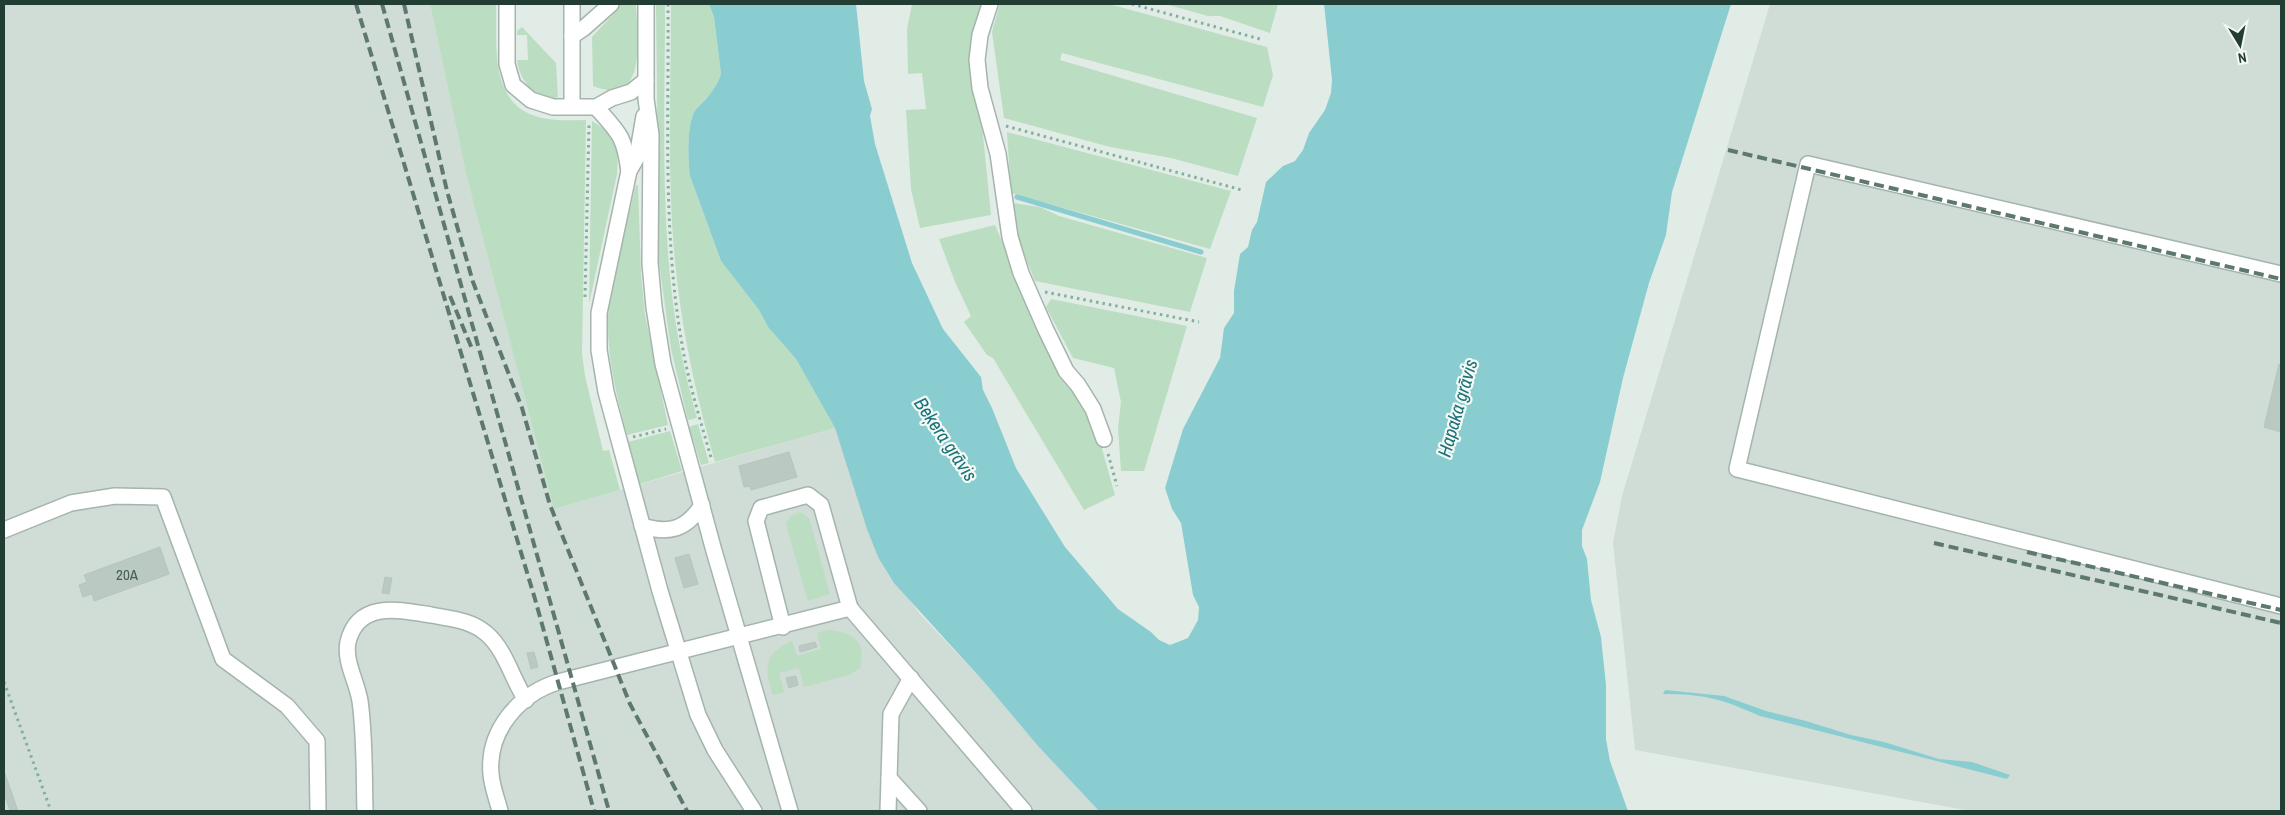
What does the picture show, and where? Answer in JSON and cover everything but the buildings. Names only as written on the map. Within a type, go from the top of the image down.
[{"type":"street","points":[[507,4],[507,64],[513,85],[531,100],[552,108],[593,106],[631,92],[646,80]]},
{"type":"street","points":[[572,4],[572,106]]},
{"type":"street","points":[[572,36],[611,4]]},
{"type":"street","points":[[646,4],[646,100],[637,157],[629,171],[599,313],[599,350],[606,392],[618,441],[664,607],[698,715],[715,750],[754,811]]},
{"type":"street","points":[[990,4],[980,35],[977,60],[980,88],[998,154],[1010,237],[1028,288],[1066,371],[1094,409],[1104,439]]},
{"type":"street","points":[[646,100],[652,135],[650,263],[654,307],[664,364],[739,638],[790,811]]},
{"type":"street","points":[[593,106],[617,128],[622,139],[629,171]]},
{"type":"street","points":[[2281,274],[1808,164],[1737,469],[2281,606]]},
{"type":"street","points":[[4,530],[72,503],[115,496],[163,497],[223,659],[287,706],[317,741],[318,811]]},
{"type":"street","points":[[783,627],[756,521],[761,508],[808,496],[821,505],[850,608],[1024,811]]},
{"type":"street","points":[[642,526],[658,530],[681,526],[688,522],[702,505]]},
{"type":"street","points":[[500,811],[491,774],[493,747],[502,726],[526,700],[558,682],[783,627],[850,608]]},
{"type":"street","points":[[365,811],[360,702],[347,653],[348,641],[352,631],[365,617],[381,610],[400,610],[459,619],[477,626],[498,647],[526,700]]},
{"type":"street","points":[[888,811],[891,714],[911,678]]},
{"type":"street","points":[[889,778],[919,811]]},
{"type":"path","points":[[668,4],[670,236],[684,355],[712,461]]},
{"type":"path","points":[[1132,4],[1260,39]]},
{"type":"path","points":[[584,306],[593,106]]},
{"type":"path","points":[[990,125],[1006,126],[1242,190]]},
{"type":"path","points":[[1028,288],[1199,322]]},
{"type":"path","points":[[618,441],[700,420]]},
{"type":"path","points":[[1104,439],[1117,486]]},
{"type":"path","points":[[4,682],[51,811]]},
{"type":"shaded area","points":[[4,4],[430,4],[467,178],[554,509],[835,428],[878,557],[920,614],[985,683],[1038,746],[1099,811],[4,811]]},
{"type":"shaded area","points":[[1770,4],[2281,4],[2281,811],[1971,811],[1635,750],[1613,543],[1622,496]]},
{"type":"green space","points":[[430,4],[496,4],[497,58],[500,75],[505,91],[515,104],[529,114],[548,119],[586,120],[582,354],[585,376],[603,451],[609,450],[620,490],[554,509],[467,178]]},
{"type":"green space","points":[[619,4],[636,4],[638,50],[636,65],[631,78],[623,87],[611,90],[593,86],[592,37],[619,8]]},
{"type":"green space","points":[[656,4],[665,4],[664,161],[670,279],[679,343],[697,418],[688,420],[671,349],[659,262]]},
{"type":"green space","points":[[671,4],[709,4],[714,17],[721,74],[714,88],[693,114],[689,131],[689,161],[690,176],[721,261],[759,310],[768,327],[796,359],[835,428],[715,462],[697,394],[677,280],[670,177]]},
{"type":"green space","points":[[912,4],[981,4],[973,36],[991,215],[920,228],[911,189],[906,110],[926,109],[922,73],[908,74],[907,29]]},
{"type":"green space","points":[[1000,4],[1109,4],[1267,47],[1273,75],[1263,107],[1062,53],[1060,60],[1257,118],[1238,176],[1171,158],[1110,147],[1004,118],[992,32]]},
{"type":"green space","points":[[1165,4],[1278,4],[1270,33],[1220,16],[1208,16]]},
{"type":"green space","points":[[522,27],[556,63],[558,97],[550,98],[536,94],[525,82],[517,60],[528,60],[527,35],[517,35],[517,31]]},
{"type":"green space","points":[[592,121],[611,137],[614,143],[617,157],[617,174],[589,304]]},
{"type":"green space","points":[[1007,132],[1231,191],[1210,249],[1011,193]]},
{"type":"green space","points":[[636,185],[638,185],[641,274],[645,315],[668,425],[627,435],[611,363],[608,319],[615,268]]},
{"type":"green space","points":[[1012,203],[1040,207],[1059,216],[1207,258],[1190,312],[1035,281],[1018,239]]},
{"type":"green space","points":[[995,225],[1023,292],[1097,431],[1115,495],[1084,510],[993,358],[987,355],[964,322],[971,316],[955,282],[939,239]]},
{"type":"green space","points":[[1051,299],[1187,326],[1144,471],[1121,471],[1118,428],[1121,402],[1114,368],[1073,358],[1046,307]]},
{"type":"green space","points":[[698,424],[709,463],[701,465],[689,427]]},
{"type":"green space","points":[[670,431],[682,471],[640,484],[628,442]]},
{"type":"green space","points":[[800,512],[809,518],[830,594],[808,601],[786,524],[791,516]]},
{"type":"green space","points":[[829,630],[845,633],[856,640],[860,645],[861,651],[860,668],[849,675],[804,687],[799,668],[779,673],[784,692],[773,695],[768,677],[771,656],[792,641],[797,656],[821,649],[817,633]]},
{"type":"water","points":[[709,4],[856,4],[864,81],[872,109],[870,116],[875,144],[912,263],[943,329],[981,377],[983,390],[1016,468],[1065,547],[1118,609],[1151,632],[1159,640],[1170,645],[1188,638],[1198,620],[1199,607],[1193,595],[1181,523],[1172,509],[1165,488],[1183,429],[1220,358],[1224,328],[1234,313],[1234,291],[1240,254],[1248,247],[1252,230],[1257,222],[1266,182],[1283,166],[1295,161],[1303,150],[1309,133],[1325,110],[1331,93],[1332,80],[1324,4],[1731,4],[1672,192],[1666,235],[1649,283],[1623,378],[1600,482],[1582,530],[1582,546],[1587,559],[1591,600],[1601,637],[1606,685],[1606,739],[1610,761],[1628,811],[1099,811],[1038,746],[985,683],[894,583],[878,557],[867,529],[835,428],[796,359],[768,327],[759,310],[721,261],[690,176],[689,161],[689,131],[693,114],[714,88],[721,74],[714,17]]},
{"type":"water","points":[[1665,690],[1724,696],[1766,711],[1851,735],[1884,742],[1939,759],[1972,762],[2010,775],[2007,779],[1760,716],[1735,705],[1702,696],[1663,694]]},
{"type":"waterway","points":[[1017,197],[1201,252]]},
{"type":"railway","points":[[356,4],[535,599],[594,811]]},
{"type":"railway","points":[[382,4],[609,811]]},
{"type":"railway","points":[[404,4],[447,191],[473,282],[522,408],[550,505],[630,704],[687,811]]},
{"type":"railway","points":[[1728,150],[2281,279]]},
{"type":"railway","points":[[450,296],[473,351]]},
{"type":"railway","points":[[1934,543],[2281,623]]},
{"type":"railway","points":[[2027,552],[2281,610]]},
{"type":"water label","name":"Hapaka grāvis","points":[[1457,408]]},
{"type":"water label","name":"Beķera grāvis","points":[[946,439]]}]
